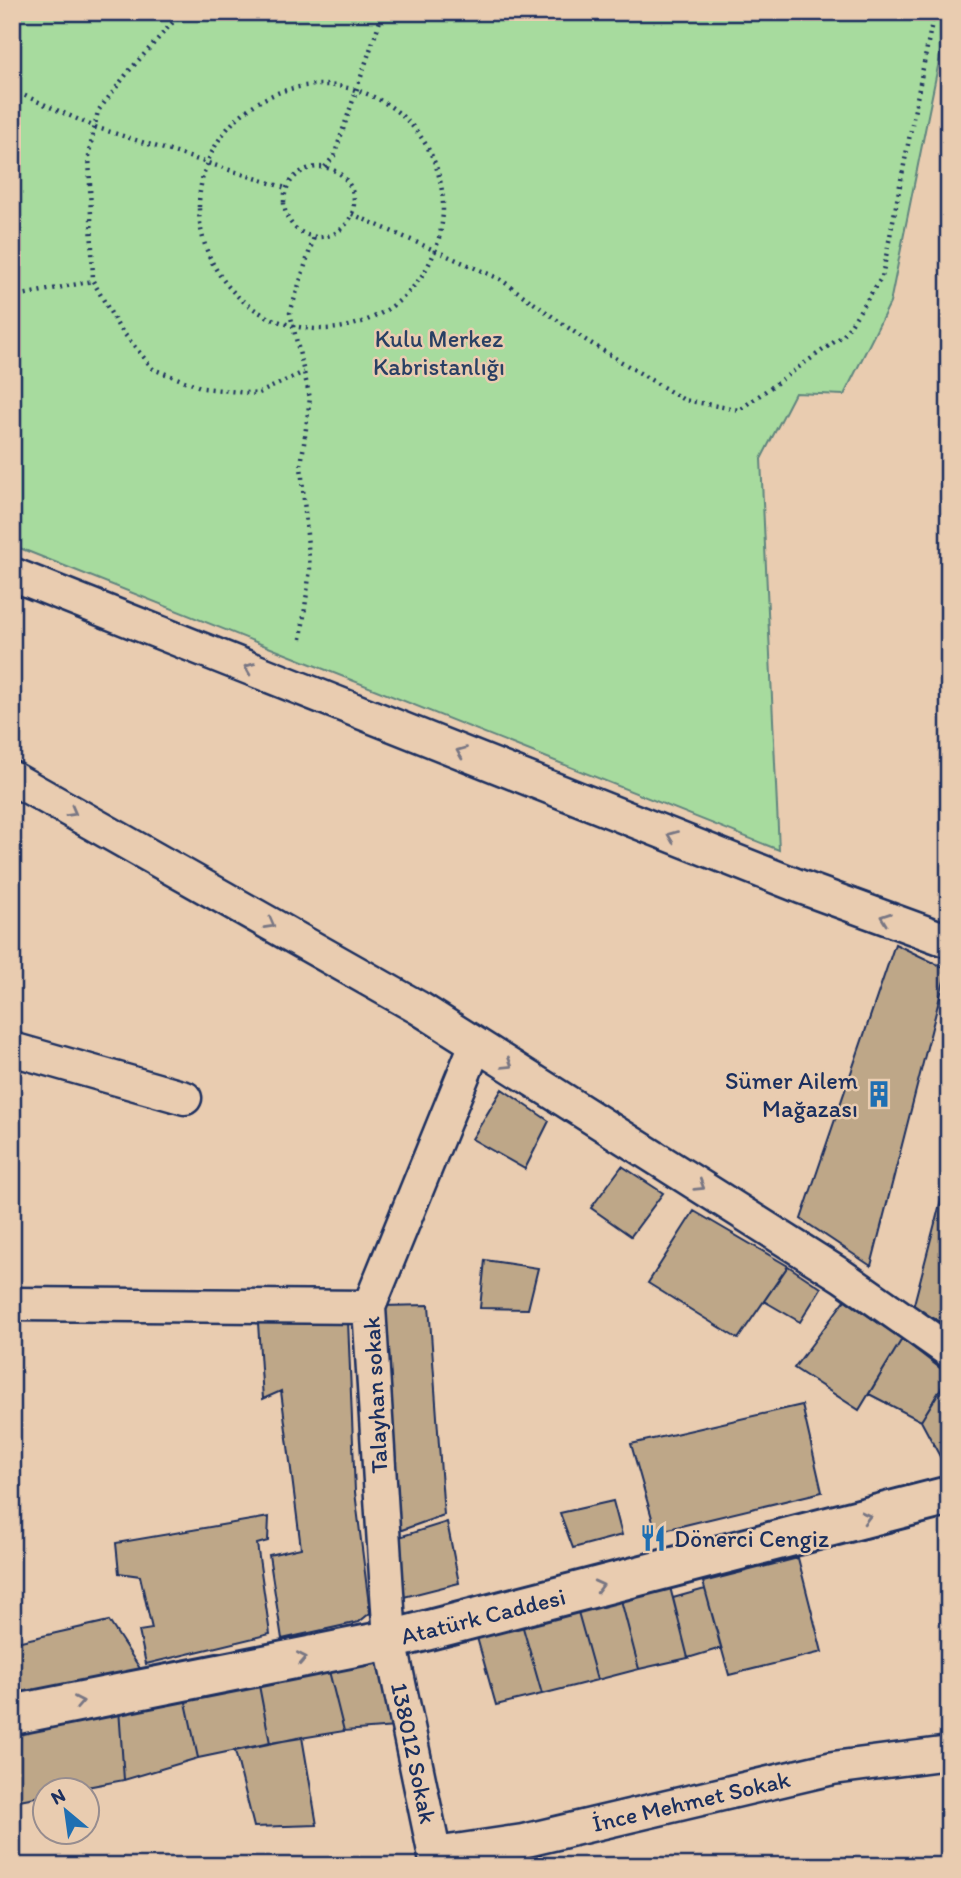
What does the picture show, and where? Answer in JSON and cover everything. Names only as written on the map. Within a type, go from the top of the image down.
[{"type":"street","points":[[12,574],[789,882],[949,941]]},
{"type":"street","points":[[12,778],[407,1001],[842,1276],[949,1351]]},
{"type":"street","name":"Talayhan sokak","points":[[390,1640],[369,1307],[476,1044]]},
{"type":"street","points":[[12,1049],[185,1098]]},
{"type":"street","points":[[12,1304],[369,1307]]},
{"type":"street","name":"Atatürk Caddesi","points":[[12,1715],[390,1640],[949,1496]]},
{"type":"street","name":"138012 Sokak","points":[[390,1640],[436,1860]]},
{"type":"street","name":"İnce Mehmet Sokak","points":[[436,1860],[833,1768],[949,1753]]},
{"type":"path","points":[[182,12],[128,71],[98,111],[89,153],[93,281],[118,326],[153,369],[203,388],[257,394],[304,372]]},
{"type":"path","points":[[325,167],[334,156],[383,12]]},
{"type":"path","points":[[352,214],[500,279],[584,339],[684,400],[739,410],[844,335],[882,277],[934,12]]},
{"type":"path","points":[[304,85],[343,86],[358,91],[380,99],[410,122],[432,154],[443,192],[441,234],[425,273],[397,305],[359,324],[318,331],[276,323],[240,302],[213,269],[199,229],[199,187],[211,150],[234,119],[267,97],[304,85]]},
{"type":"path","points":[[12,90],[95,127],[286,188]]},
{"type":"path","points":[[312,167],[325,167],[346,179],[352,189],[352,214],[337,232],[326,237],[314,237],[304,234],[288,220],[283,198],[286,188],[301,172],[312,167]]},
{"type":"path","points":[[301,639],[310,569],[301,466],[310,398],[290,313],[314,237]]},
{"type":"path","points":[[12,298],[93,281]]},
{"type":"green space","name":"Kulu Merkez Kabristanlığı","points":[[12,12],[949,12],[890,303],[844,395],[795,393],[761,459],[779,850],[12,545]]},
{"type":"building","name":"Sümer Ailem Mağazası","points":[[895,944],[947,969],[871,1266],[801,1219]]},
{"type":"building","points":[[502,1089],[549,1121],[525,1169],[472,1139]]},
{"type":"building","points":[[622,1166],[663,1193],[631,1236],[591,1208]]},
{"type":"building","points":[[949,1169],[949,1326],[913,1308]]},
{"type":"building","points":[[694,1211],[788,1266],[738,1339],[648,1283]]},
{"type":"building","points":[[485,1260],[538,1268],[528,1309],[480,1308]]},
{"type":"building","points":[[788,1266],[821,1288],[800,1322],[764,1301]]},
{"type":"building","points":[[845,1300],[902,1339],[859,1410],[794,1368]]},
{"type":"building","points":[[429,1305],[444,1515],[396,1532],[381,1306]]},
{"type":"building","points":[[348,1321],[355,1492],[370,1613],[359,1622],[282,1639],[269,1555],[301,1548],[281,1391],[263,1399],[258,1323]]},
{"type":"building","points":[[902,1339],[949,1375],[921,1421],[869,1394]]},
{"type":"building","points":[[949,1376],[949,1464],[945,1466],[921,1421]]},
{"type":"building","points":[[802,1405],[822,1492],[656,1532],[631,1444]]},
{"type":"building","points":[[613,1501],[622,1535],[573,1548],[560,1513]]},
{"type":"building","points":[[269,1517],[268,1541],[257,1544],[270,1634],[146,1664],[139,1631],[152,1629],[140,1576],[119,1573],[116,1543]]},
{"type":"building","points":[[447,1522],[459,1583],[400,1598],[396,1538]]},
{"type":"building","points":[[798,1558],[822,1652],[729,1675],[703,1582]]},
{"type":"building","points":[[670,1587],[688,1658],[639,1669],[621,1600]]},
{"type":"building","points":[[705,1589],[721,1648],[688,1658],[673,1598]]},
{"type":"building","points":[[621,1600],[639,1669],[597,1680],[578,1612]]},
{"type":"building","points":[[578,1612],[597,1680],[542,1694],[522,1624]]},
{"type":"building","points":[[109,1621],[143,1673],[12,1699],[12,1643]]},
{"type":"building","points":[[522,1624],[542,1694],[496,1705],[476,1634]]},
{"type":"building","points":[[394,1659],[408,1726],[344,1731],[328,1667]]},
{"type":"building","points":[[328,1667],[344,1731],[270,1743],[258,1680]]},
{"type":"building","points":[[258,1680],[270,1743],[198,1758],[184,1693]]},
{"type":"building","points":[[184,1693],[198,1758],[124,1780],[119,1709]]},
{"type":"building","points":[[119,1709],[124,1780],[102,1784],[102,1776],[32,1776],[32,1798],[14,1801],[12,1734]]},
{"type":"building","points":[[302,1737],[317,1825],[254,1827],[235,1751]]},
{"type":"place","name":"Sümer Ailem Mağazası","points":[[879,1094]]},
{"type":"place","name":"Dönerci Cengiz","points":[[653,1538]]}]
